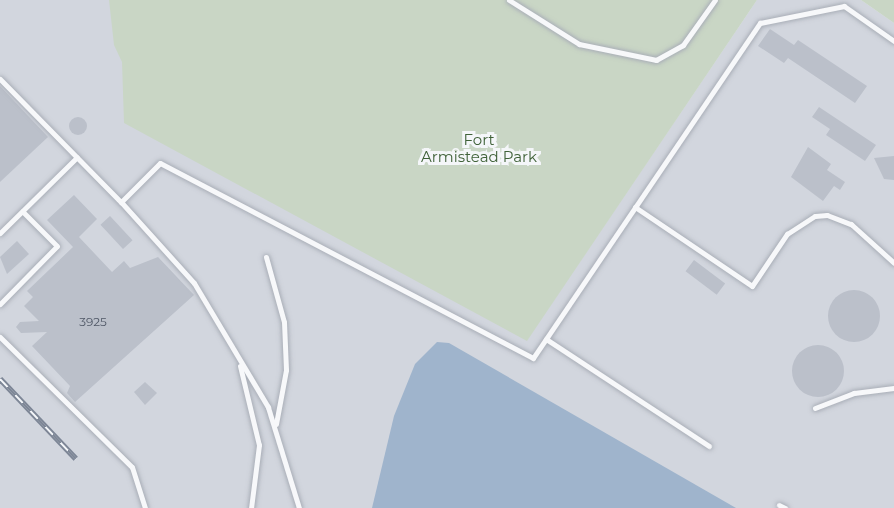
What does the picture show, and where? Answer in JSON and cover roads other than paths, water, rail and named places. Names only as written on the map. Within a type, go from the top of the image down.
[{"type":"lane","points":[[509,0],[579,44],[656,60],[683,45],[715,0]]},
{"type":"lane","points":[[121,202],[160,163],[533,358],[760,23],[844,6],[894,41]]},
{"type":"lane","points":[[0,79],[121,202],[194,283],[275,425],[299,508]]},
{"type":"lane","points":[[0,233],[77,158]]},
{"type":"lane","points":[[635,207],[752,286],[787,234],[815,216],[827,215],[851,224],[894,263]]},
{"type":"lane","points":[[0,304],[57,246],[22,211]]},
{"type":"lane","points":[[266,257],[281,301],[286,347],[286,370],[275,425]]},
{"type":"lane","points":[[0,337],[132,467],[145,508]]},
{"type":"lane","points":[[546,339],[709,446]]},
{"type":"lane","points":[[238,359],[256,416],[259,445],[251,508]]},
{"type":"lane","points":[[815,408],[854,393],[894,388]]},
{"type":"water","points":[[437,342],[449,343],[736,508],[372,508],[394,416],[415,364]]},
{"type":"railway","points":[[0,379],[76,459]]},
{"type":"park label","name":"Fort Armistead Park","points":[[479,148]]}]
